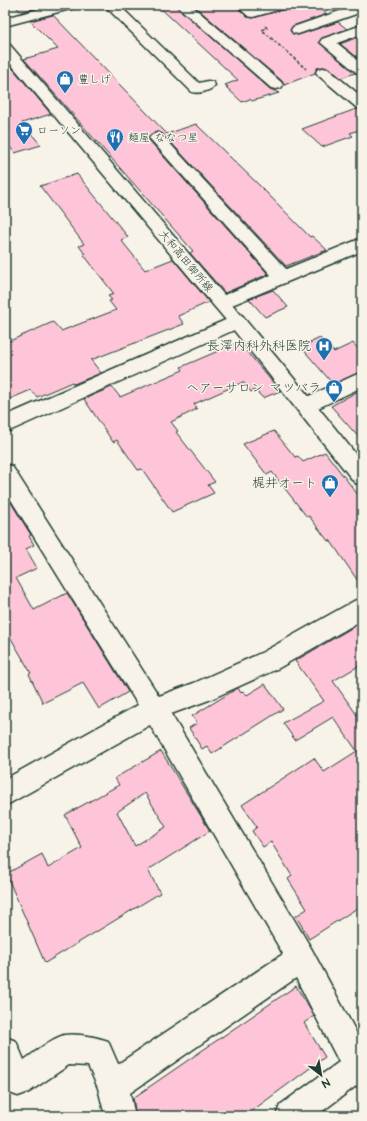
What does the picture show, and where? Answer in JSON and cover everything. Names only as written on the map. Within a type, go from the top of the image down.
[{"type":"street","points":[[5,22],[68,5]]},
{"type":"street","points":[[111,5],[197,89],[208,85]]},
{"type":"street","points":[[184,5],[276,85]]},
{"type":"street","points":[[248,9],[280,5]]},
{"type":"street","points":[[298,30],[362,8]]},
{"type":"street","points":[[362,29],[327,42],[362,70]]},
{"type":"street","name":"大和高田御所線","points":[[5,48],[307,405],[362,477]]},
{"type":"street","points":[[323,72],[362,105]]},
{"type":"street","points":[[158,138],[283,277]]},
{"type":"street","points":[[221,303],[362,244]]},
{"type":"street","points":[[7,421],[237,321]]},
{"type":"street","points":[[307,405],[362,379]]},
{"type":"street","points":[[5,472],[154,709],[301,958],[360,1070],[291,1116]]},
{"type":"street","points":[[5,793],[154,709],[200,692],[271,660],[362,608]]},
{"type":"street","points":[[113,1086],[301,958]]},
{"type":"street","points":[[5,1052],[18,1081],[65,1050],[97,1052],[113,1086],[120,1116]]},
{"type":"path","points":[[248,9],[267,28],[262,30],[312,74],[323,72]]},
{"type":"building","points":[[14,5],[43,5],[44,6],[21,12]]},
{"type":"building","points":[[157,5],[175,5],[270,89],[279,93],[252,101],[250,99],[242,102],[225,85],[238,80]]},
{"type":"building","points":[[193,5],[235,5],[247,17],[253,18],[285,9],[288,5],[315,5],[327,14],[293,26],[290,31],[293,34],[298,35],[338,22],[347,29],[322,38],[319,42],[355,73],[341,78],[329,68],[317,68],[315,73],[284,85],[282,81]]},
{"type":"building","points":[[53,15],[167,134],[196,124],[310,237],[312,236],[327,250],[286,266],[163,134],[158,132],[151,134],[148,139],[268,274],[225,293],[190,253],[193,251],[24,59],[58,49],[30,21]]},
{"type":"building","points":[[358,37],[362,40],[362,61],[340,44]]},
{"type":"building","points":[[9,64],[51,114],[22,123],[41,145],[15,153],[5,141],[5,65]]},
{"type":"building","points":[[356,109],[362,110],[362,129],[350,133],[353,136],[322,147],[302,129]]},
{"type":"building","points":[[77,174],[128,237],[121,240],[145,270],[173,259],[209,302],[178,316],[184,324],[91,360],[101,373],[74,384],[72,382],[37,397],[31,390],[5,401],[5,343],[53,322],[61,331],[116,310],[109,301],[112,300],[108,296],[114,294],[84,255],[85,254],[79,246],[84,244],[40,186]]},
{"type":"building","points":[[273,290],[288,307],[265,317],[249,299]]},
{"type":"building","points":[[320,338],[334,352],[353,343],[362,353],[362,371],[333,384],[301,347]]},
{"type":"building","points":[[239,342],[280,391],[263,398],[255,390],[251,392],[243,382],[194,404],[197,409],[171,422],[178,431],[176,432],[215,482],[208,485],[214,493],[172,512],[142,469],[138,470],[117,440],[113,442],[84,399],[112,387],[120,397],[183,370],[181,367]]},
{"type":"building","points":[[362,389],[362,441],[331,406]]},
{"type":"building","points":[[274,431],[295,457],[298,456],[303,462],[325,452],[362,500],[362,587],[330,540],[328,541],[309,516],[307,517],[272,472],[267,475],[243,444]]},
{"type":"building","points":[[5,493],[31,535],[29,536],[34,545],[26,549],[37,568],[16,578],[34,610],[67,593],[128,692],[99,709],[83,683],[43,703],[29,674],[31,673],[5,628]]},
{"type":"building","points":[[362,622],[362,664],[333,681],[362,722],[362,905],[309,939],[296,916],[307,909],[288,879],[292,876],[271,842],[263,847],[252,831],[257,827],[242,805],[314,758],[324,772],[357,751],[333,717],[295,740],[283,723],[324,701],[295,661]]},
{"type":"building","points":[[265,684],[283,709],[212,754],[207,746],[202,749],[189,728],[197,723],[192,716],[238,688],[241,693],[243,691],[247,695]]},
{"type":"building","points":[[161,751],[210,831],[148,870],[160,893],[45,963],[6,874],[42,854],[48,868],[82,848],[65,815],[119,785],[115,778]],"holes":[[[145,793],[166,827],[135,846],[117,812]]]},
{"type":"building","points":[[296,986],[314,1016],[304,1023],[325,1057],[245,1116],[136,1116],[133,1098]]},
{"type":"place","name":"豊しげ","points":[[65,94]]},
{"type":"place","name":"ローソン","points":[[24,145]]},
{"type":"place","name":"麺屋 ななつ星","points":[[115,152]]},
{"type":"place","name":"長澤内科外科医院","points":[[324,361]]},
{"type":"place","name":"ヘアーサロン マツバラ","points":[[334,403]]},
{"type":"place","name":"梶井オート","points":[[330,498]]}]
